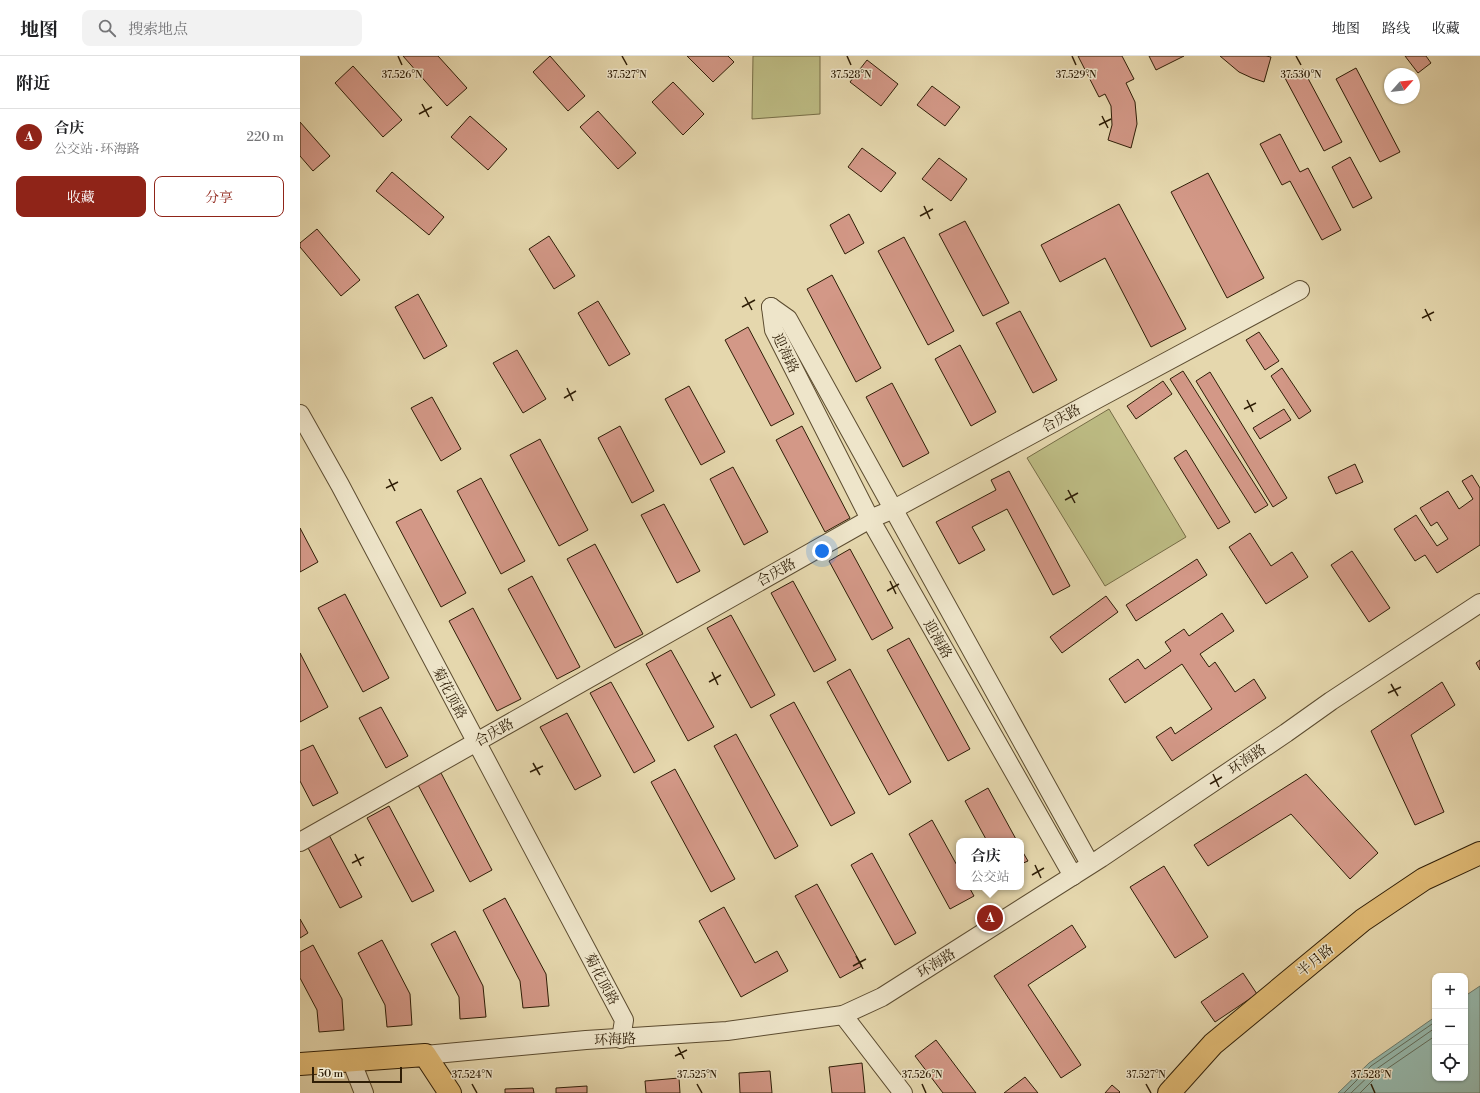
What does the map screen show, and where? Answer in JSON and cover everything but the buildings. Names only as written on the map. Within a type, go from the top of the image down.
[{"type":"main road","name":"半月路","points":[[1169,1093],[1213,1044],[1363,920],[1424,879],[1480,853]]},
{"type":"main road","name":"环海路","points":[[300,1064],[425,1055]]},
{"type":"main road","points":[[425,1055],[450,1093]]},
{"type":"street","name":"合庆路","points":[[300,842],[870,519],[894,510],[1300,290]]},
{"type":"street","name":"迎海路","points":[[1073,876],[870,519],[774,330],[772,307],[788,319],[1090,864]]},
{"type":"street","name":"菊花顶路","points":[[300,414],[340,485],[624,1020],[620,1038]]},
{"type":"street","name":"环海路","points":[[425,1055],[620,1038],[727,1031],[843,1015],[882,997],[1101,858],[1331,701],[1480,603]]},
{"type":"street","points":[[843,1015],[903,1093]]},
{"type":"street","points":[[351,1060],[364,1093]]},
{"type":"shaded area","points":[[753,56],[820,56],[820,114],[752,119]]},
{"type":"shaded area","points":[[1109,409],[1186,537],[1105,586],[1027,458]]},
{"type":"water","points":[[1480,986],[1480,1093],[1338,1093],[1369,1063],[1432,1019],[1432,1081],[1468,1081],[1468,994]]},
{"type":"place","name":"合庆","points":[[990,918]]}]
